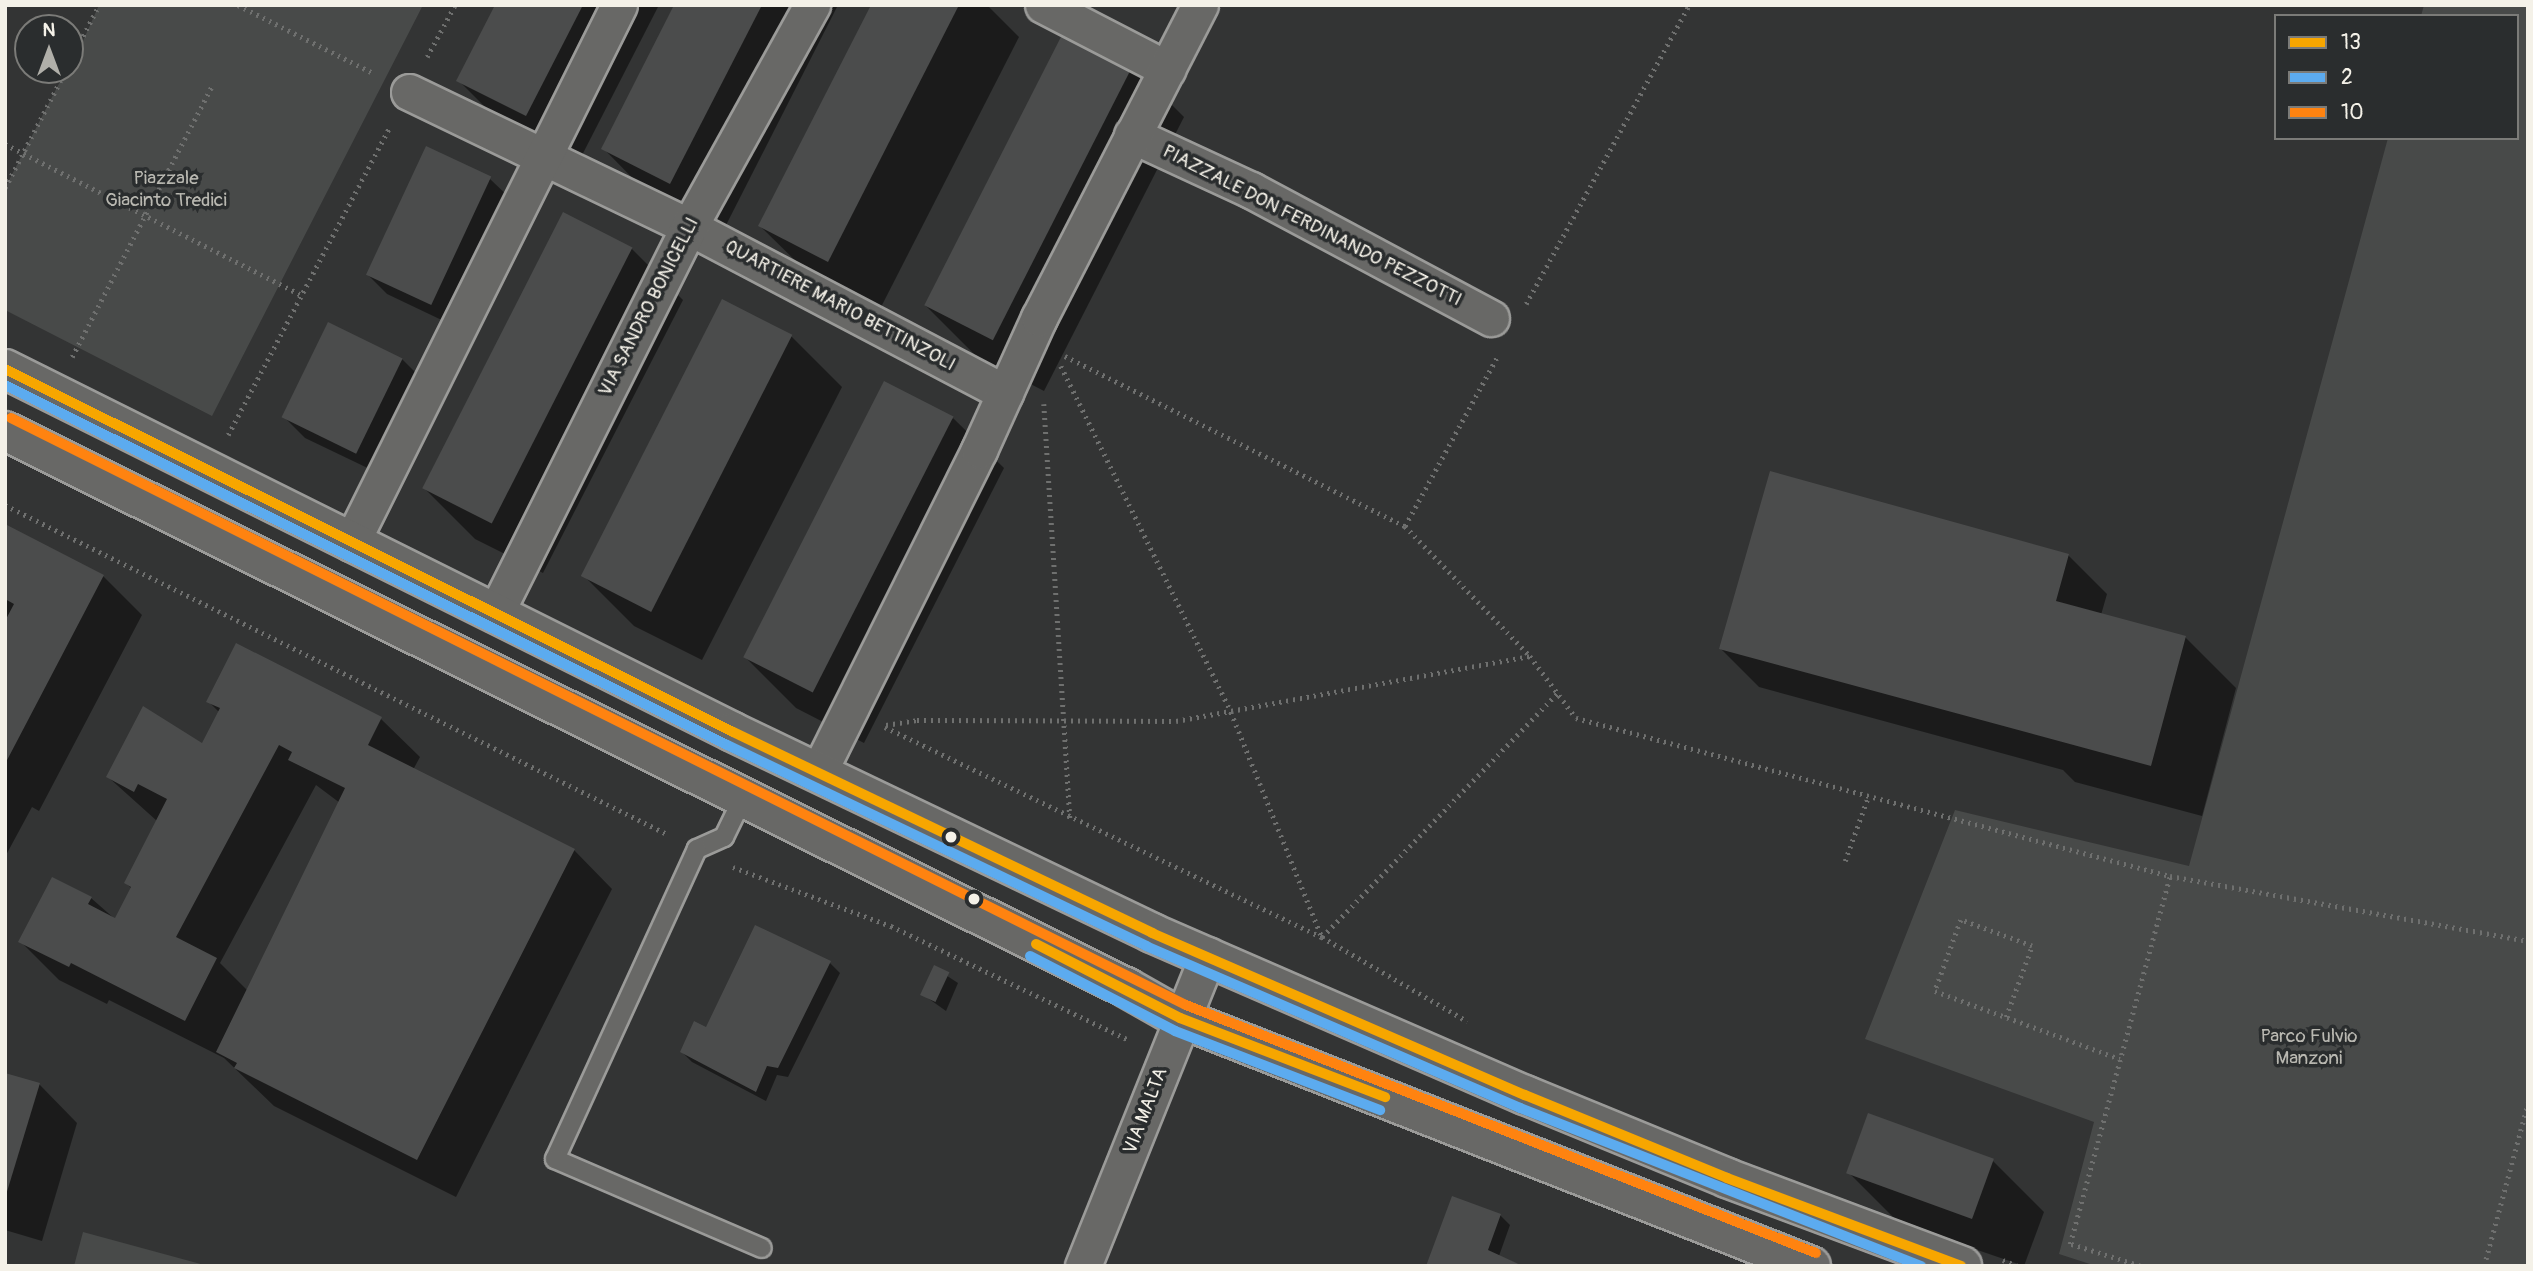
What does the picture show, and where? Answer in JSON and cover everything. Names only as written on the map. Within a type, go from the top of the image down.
[{"type":"main road","points":[[5,369],[818,773],[1152,933],[1525,1095],[1727,1178],[1962,1266]]},
{"type":"main road","points":[[5,431],[742,800],[1127,988],[1180,1018],[1811,1266]]},
{"type":"street","points":[[351,543],[541,154],[619,5]]},
{"type":"street","name":"VIA SANDRO BONICELLI","points":[[495,614],[689,228],[812,5]]},
{"type":"street","points":[[1043,5],[1167,69]]},
{"type":"street","points":[[818,773],[1005,393],[1039,318],[1200,5]]},
{"type":"street","name":"QUARTIERE MARIO BETTINZOLI","points":[[409,92],[689,228],[1005,393]]},
{"type":"street","name":"PIAZZALE DON FERDINANDO PEZZOTTI","points":[[1132,135],[1251,190],[1506,323]]},
{"type":"street","name":"VIA MALTA","points":[[1083,1266],[1180,1018],[1208,956]]},
{"type":"lane","points":[[742,800],[724,837],[697,849],[555,1159],[762,1248]]},
{"type":"path","points":[[84,34],[99,5]]},
{"type":"path","points":[[238,5],[409,92]]},
{"type":"path","points":[[210,472],[300,294],[455,5]]},
{"type":"path","points":[[1405,526],[1506,323],[1689,5]]},
{"type":"path","points":[[5,188],[59,84]]},
{"type":"path","points":[[67,366],[214,84]]},
{"type":"path","points":[[5,144],[300,294]]},
{"type":"path","points":[[1039,318],[1231,712],[1322,937]]},
{"type":"path","points":[[1053,350],[1405,526],[1530,656],[1576,718],[2170,876],[2528,941]]},
{"type":"path","points":[[1044,401],[1070,819]]},
{"type":"path","points":[[5,505],[735,868],[891,926],[1107,1031],[1167,1055]]},
{"type":"path","points":[[1471,1024],[1322,937],[1070,819],[882,725],[917,720],[1176,721],[1530,656]]},
{"type":"path","points":[[1322,937],[1558,693]]},
{"type":"path","points":[[1845,861],[1868,797]]},
{"type":"path","points":[[2140,1266],[2070,1244],[2170,876]]},
{"type":"path","points":[[2006,1017],[2032,946],[1961,920],[1935,991],[2120,1059]]},
{"type":"path","points":[[2484,1266],[2528,1103]]},
{"type":"green space","name":"Piazzale Giacinto Tredici","points":[[99,5],[423,5],[212,416],[5,310],[5,188],[59,84],[84,84],[84,39]]},
{"type":"green space","name":"Parco Fulvio Manzoni","points":[[2424,5],[2528,5],[2528,1266],[2096,1266],[2059,1254],[2094,1122],[1865,1039],[1955,810],[2189,866],[2387,140],[2519,140],[2519,14],[2422,14]]},
{"type":"green space","points":[[83,1232],[208,1266],[74,1266]]},
{"type":"building","points":[[495,5],[583,5],[526,116],[456,81]]},
{"type":"building","points":[[674,5],[762,5],[670,184],[601,149]]},
{"type":"building","points":[[871,5],[959,5],[828,262],[758,226]]},
{"type":"building","points":[[1065,29],[1134,64],[993,340],[924,305]]},
{"type":"building","points":[[426,146],[491,176],[431,305],[366,275]]},
{"type":"building","points":[[563,212],[632,247],[492,524],[422,488]]},
{"type":"building","points":[[722,299],[792,335],[651,612],[581,576]]},
{"type":"building","points":[[328,322],[403,358],[356,454],[282,417]]},
{"type":"building","points":[[884,381],[953,416],[813,693],[743,657]]},
{"type":"building","points":[[1770,471],[2069,554],[2056,601],[2186,636],[2151,766],[1719,649]]},
{"type":"building","points":[[5,524],[104,575],[5,764],[5,621],[14,604],[5,599]]},
{"type":"building","points":[[236,643],[382,717],[368,745],[575,849],[417,1160],[234,1068],[237,1063],[216,1052],[345,788],[288,760],[292,752],[279,745],[176,937],[217,958],[185,1021],[71,963],[69,967],[18,942],[52,877],[92,897],[88,904],[115,918],[131,887],[124,883],[167,799],[138,784],[134,792],[106,777],[143,706],[202,743],[220,708],[206,702]]},
{"type":"building","points":[[755,925],[831,961],[778,1068],[767,1066],[756,1092],[680,1052],[694,1021],[706,1027]]},
{"type":"building","points":[[934,965],[949,972],[935,1002],[920,995]]},
{"type":"building","points":[[5,1073],[40,1083],[6,1195],[5,1195]]},
{"type":"building","points":[[1868,1113],[1994,1159],[1972,1219],[1846,1173]]},
{"type":"building","points":[[1452,1196],[1501,1214],[1488,1250],[1523,1266],[1426,1266]]},
{"type":"transit line","name":"13","points":[[5,369],[733,732],[1152,933],[1525,1095],[1727,1178],[1961,1266]]},
{"type":"transit line","name":"2","points":[[5,385],[727,745],[1146,946],[1520,1108],[1921,1266]]},
{"type":"transit line","name":"10","points":[[11,418],[1186,1005],[1816,1253]]},
{"type":"transit line","name":"13","points":[[1036,944],[1180,1018],[1385,1097]]},
{"type":"transit line","name":"2","points":[[1030,956],[1175,1031],[1380,1110]]}]
